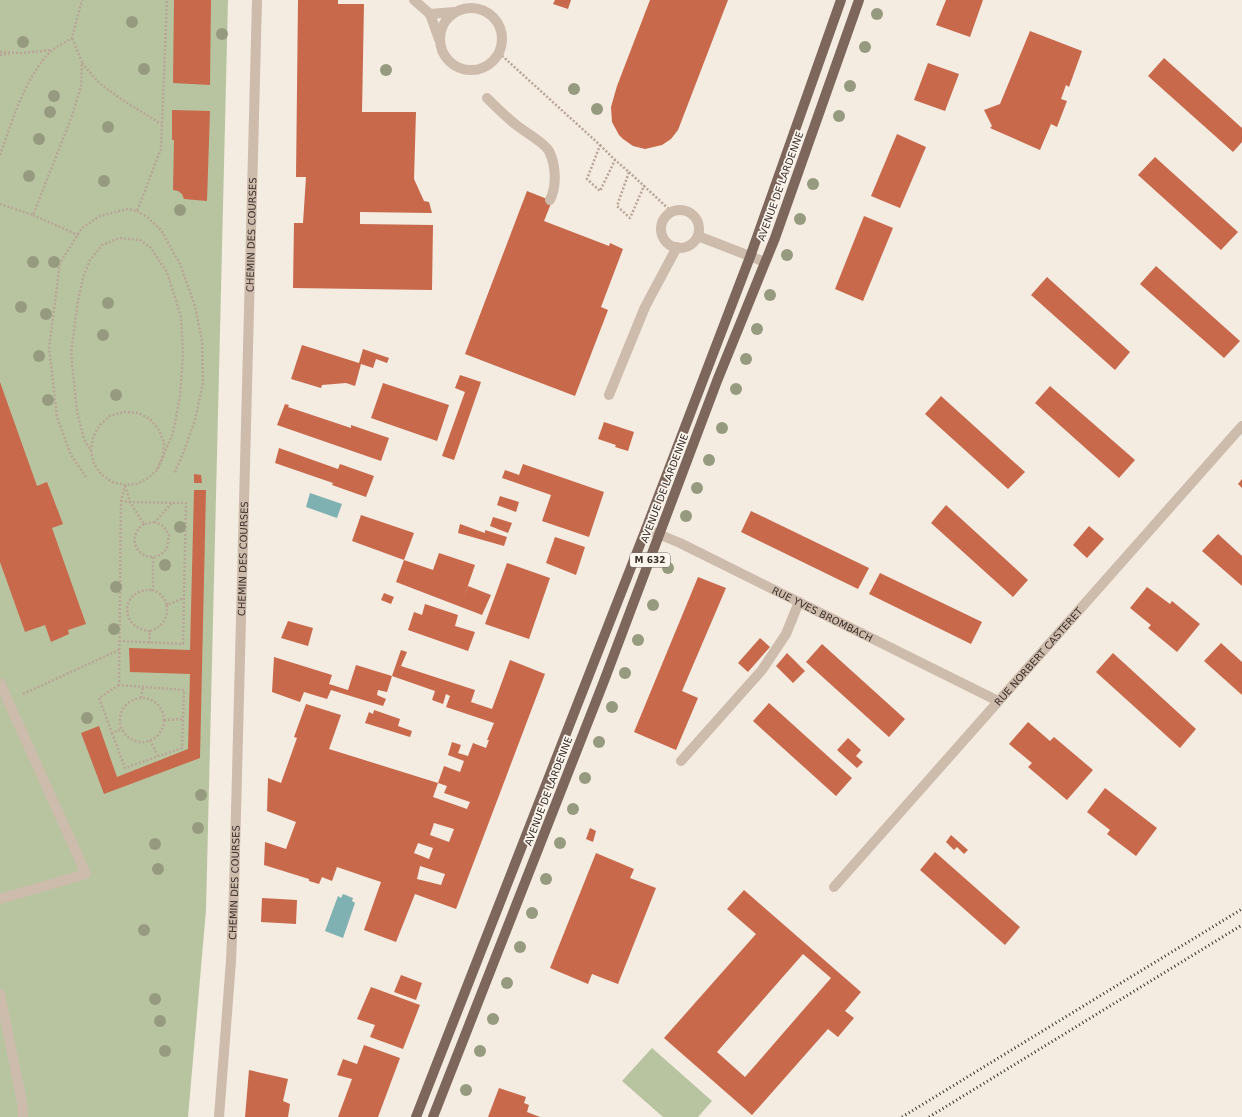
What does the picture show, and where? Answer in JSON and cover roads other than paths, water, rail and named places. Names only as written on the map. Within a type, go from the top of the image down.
[{"type":"main road","name":"AVENUE DE LARDENNE","points":[[416,1117],[646,529],[750,257],[841,0]]},
{"type":"main road","name":"AVENUE DE LARDENNE","points":[[433,1117],[598,696],[717,381],[775,238],[858,0]]},
{"type":"street","name":"CHEMIN DES COURSES","points":[[218,1117],[231,962],[234,890],[257,0]]},
{"type":"street","points":[[414,0],[430,14],[443,51],[447,58],[453,64],[461,68],[470,70],[479,69],[487,66],[494,60],[499,53],[502,43],[502,32],[498,23],[491,15],[483,10],[464,8],[455,12],[448,18],[444,25],[440,42]]},
{"type":"street","points":[[430,14],[455,12]]},
{"type":"street","points":[[487,98],[514,124],[536,139],[548,150],[555,177],[553,194],[550,200]]},
{"type":"street","points":[[681,210],[691,213],[699,223],[698,236],[695,242],[683,248],[670,245],[662,234],[661,228],[663,221],[672,212],[681,210]]},
{"type":"street","points":[[698,236],[765,262]]},
{"type":"street","points":[[609,395],[645,307],[676,247]]},
{"type":"street","name":"RUE NORBERT CASTERET","points":[[834,887],[1242,426]]},
{"type":"street","name":"RUE YVES BROMBACH","points":[[646,529],[660,534],[998,701]]},
{"type":"street","points":[[681,761],[762,670],[786,634],[799,602]]},
{"type":"street","points":[[0,683],[86,874],[0,899]]},
{"type":"street","points":[[0,994],[22,1102],[23,1117]]},
{"type":"water","points":[[310,493],[342,504],[337,518],[306,507]]},
{"type":"water","points":[[343,894],[353,898],[352,901],[355,903],[343,938],[325,931],[338,896],[341,898]]},
{"type":"railway","points":[[902,1117],[1242,909]]},
{"type":"railway","points":[[929,1117],[1242,925]]}]
